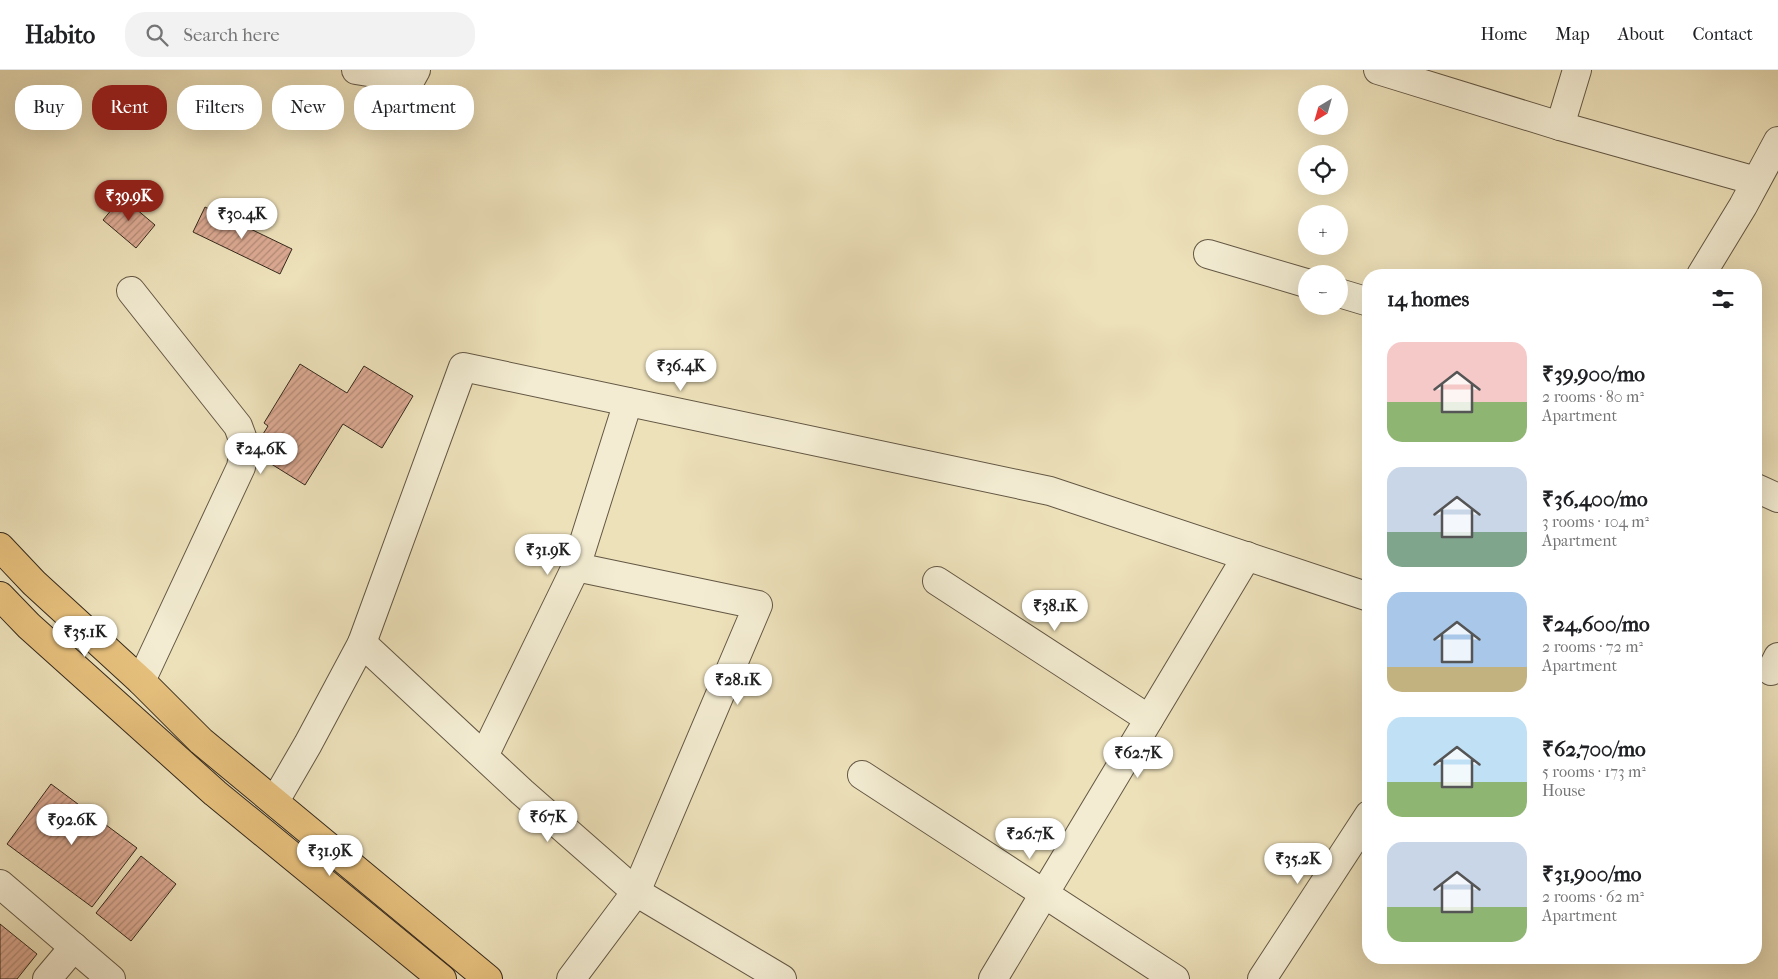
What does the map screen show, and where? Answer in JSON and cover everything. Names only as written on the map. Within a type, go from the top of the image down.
[{"type":"main road","points":[[0,546],[34,583],[141,682],[201,741],[275,801],[351,868],[488,979]]},
{"type":"main road","points":[[0,596],[29,626],[215,793],[442,979]]},
{"type":"street","points":[[356,70],[411,79],[416,70]]},
{"type":"street","points":[[1378,70],[1560,126],[1756,181]]},
{"type":"street","points":[[1560,126],[1577,70]]},
{"type":"street","points":[[1705,269],[1778,141]]},
{"type":"street","points":[[1208,254],[1298,281]]},
{"type":"street","points":[[131,291],[238,426],[245,445],[241,467],[141,682]]},
{"type":"street","points":[[1348,296],[1362,300]]},
{"type":"street","points":[[275,801],[362,643],[463,367],[1050,491],[1362,595]]},
{"type":"street","points":[[484,756],[576,567],[628,402]]},
{"type":"street","points":[[1762,491],[1778,498]]},
{"type":"street","points":[[993,979],[1247,556]]},
{"type":"street","points":[[571,979],[636,892],[758,604],[576,567]]},
{"type":"street","points":[[937,581],[1150,719]]},
{"type":"street","points":[[362,643],[484,756],[636,892],[782,979]]},
{"type":"street","points":[[862,775],[1175,979]]},
{"type":"street","points":[[1262,979],[1362,826]]},
{"type":"street","points":[[0,884],[111,979]]},
{"type":"street","points":[[47,979],[74,948]]},
{"type":"building","points":[[122,197],[155,225],[136,248],[103,220]]},
{"type":"building","points":[[205,207],[292,249],[280,274],[193,232]]},
{"type":"building","points":[[300,364],[347,393],[364,366],[413,396],[382,448],[343,424],[305,485],[252,452],[268,426],[264,423]]},
{"type":"building","points":[[51,784],[137,848],[92,907],[7,844]]},
{"type":"building","points":[[141,856],[176,884],[131,941],[96,913]]},
{"type":"building","points":[[0,924],[37,954],[17,979],[0,979]]}]
